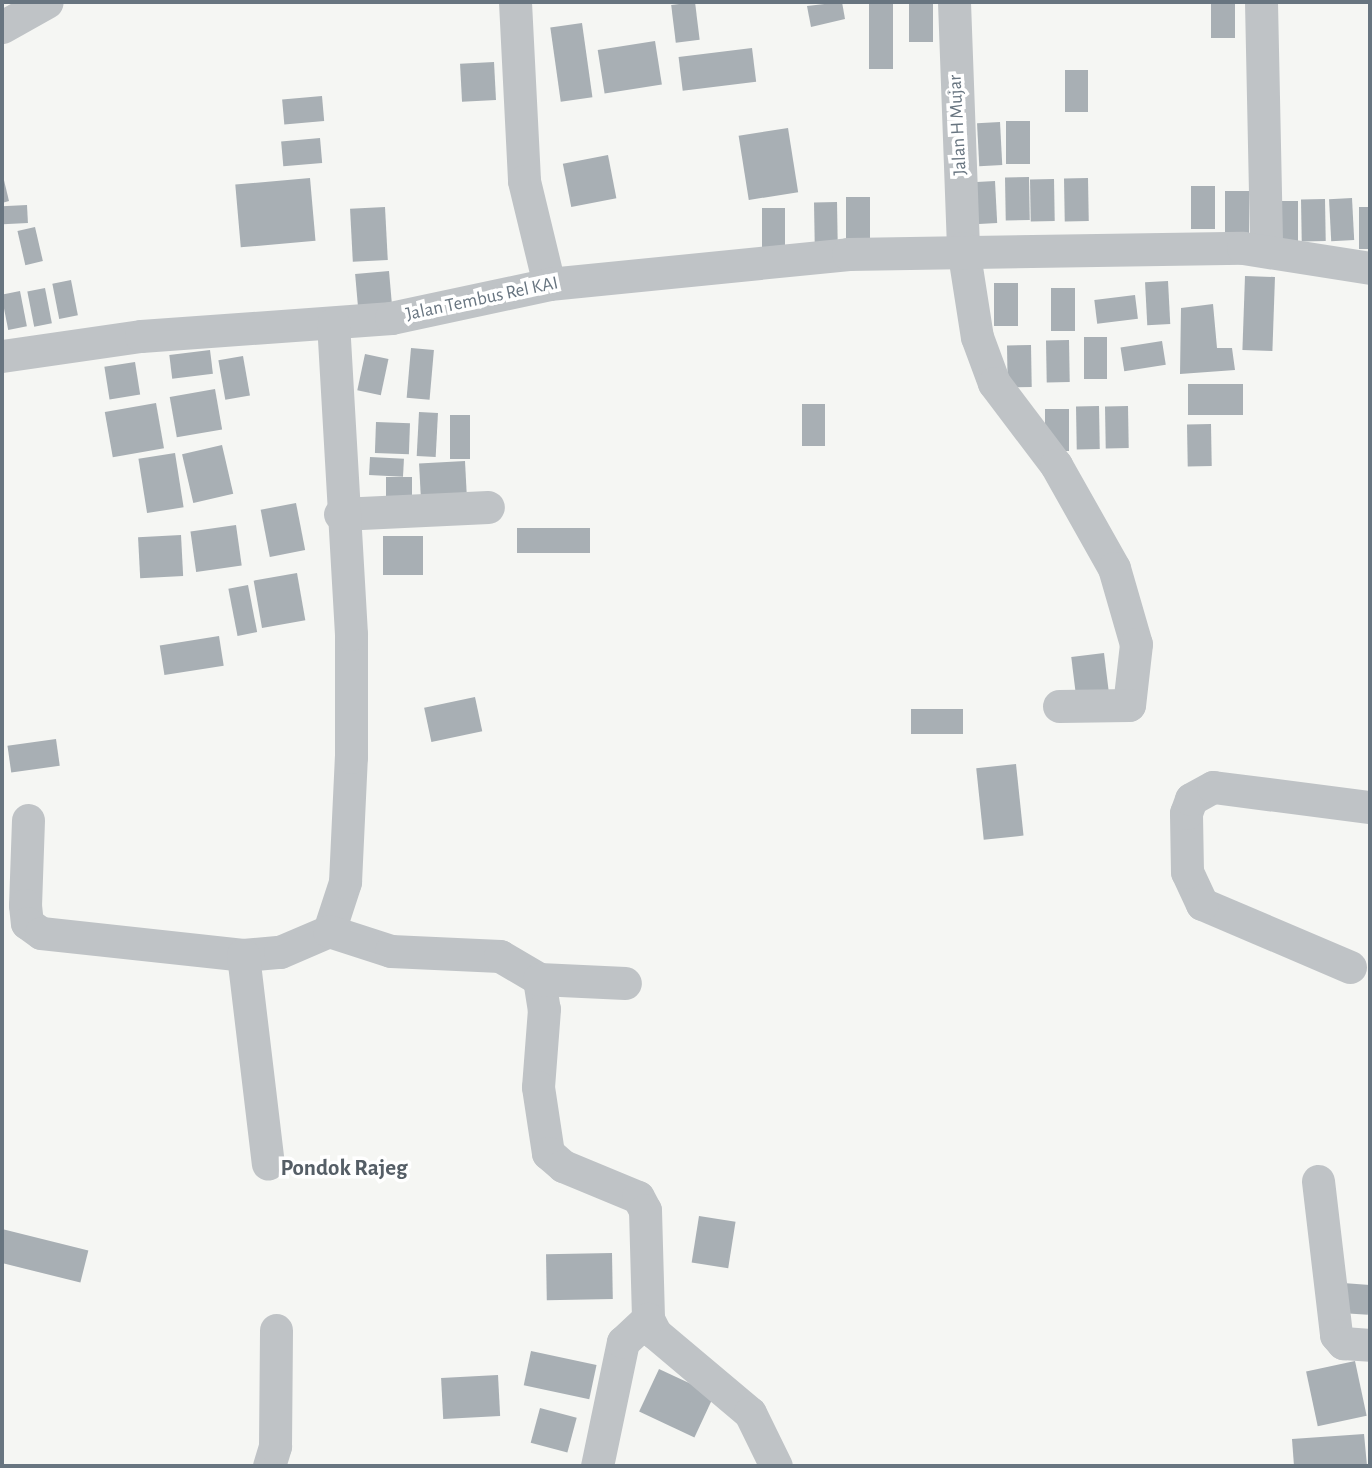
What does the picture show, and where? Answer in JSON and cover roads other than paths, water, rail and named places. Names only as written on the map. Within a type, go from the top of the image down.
[{"type":"street","points":[[2,27],[47,2]]},
{"type":"street","points":[[514,2],[524,181],[550,284]]},
{"type":"street","name":"Jalan H Mujar","points":[[954,2],[963,248],[977,337],[994,383],[1055,465],[1130,609],[1136,676],[1129,705],[1059,706]]},
{"type":"street","points":[[1261,2],[1266,249]]},
{"type":"street","name":"Jalan Tembus Rel KAI","points":[[2,356],[141,336],[391,318],[550,284],[963,248],[1266,249],[1370,268]]},
{"type":"street","points":[[328,931],[345,882],[351,757],[351,634],[340,514],[332,324]]},
{"type":"street","points":[[340,514],[488,507]]},
{"type":"street","points":[[1350,967],[1202,904],[1187,872],[1186,813],[1191,800],[1213,787],[1370,807]]},
{"type":"street","points":[[28,820],[25,905],[27,923],[41,933],[243,955],[280,952],[328,931],[391,951],[500,956],[540,979],[625,983]]},
{"type":"street","points":[[243,955],[268,1164]]},
{"type":"street","points":[[540,979],[542,1136],[563,1166],[638,1197],[645,1210],[648,1319],[666,1346],[750,1413],[776,1466]]},
{"type":"street","points":[[1318,1181],[1336,1335],[1343,1343],[1370,1345]]},
{"type":"street","points":[[597,1466],[623,1342],[648,1319]]},
{"type":"street","points":[[269,1466],[275,1446],[276,1330]]},
{"type":"district","name":"Pondok Rajeg","points":[[344,1169]]}]
